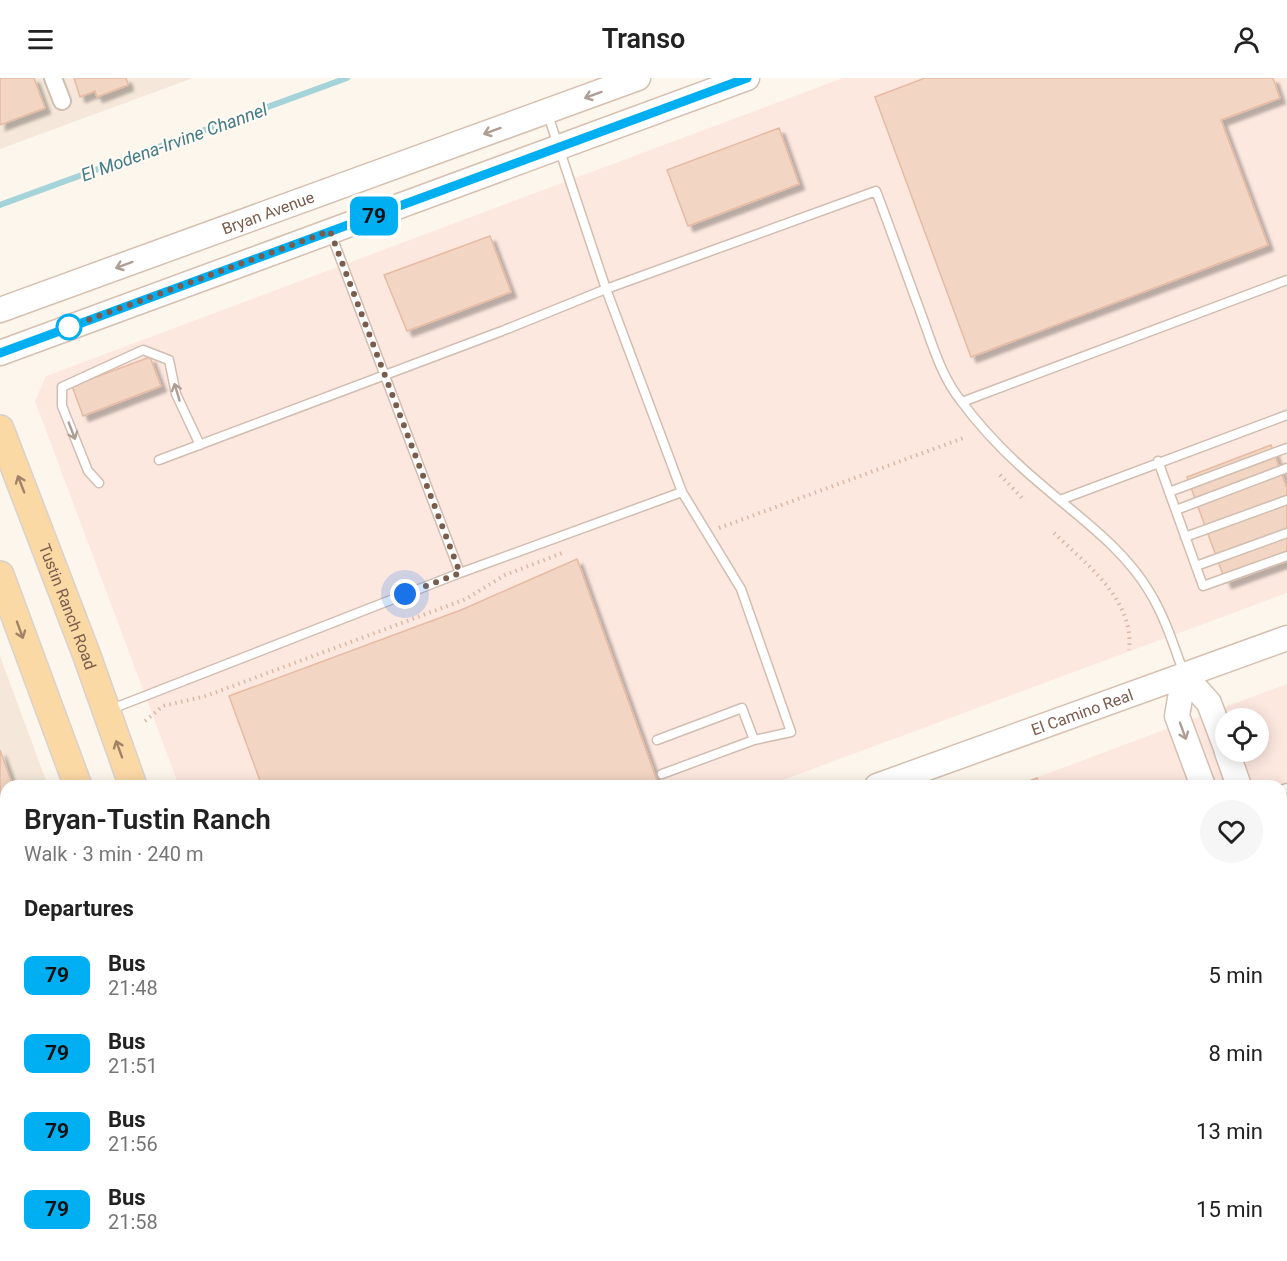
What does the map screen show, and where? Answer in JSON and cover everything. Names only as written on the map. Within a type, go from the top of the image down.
[{"type":"main road","name":"Bryan Avenue","points":[[0,310],[638,78]]},
{"type":"main road","points":[[0,353],[747,78]]},
{"type":"main road","name":"Tustin Ranch Road","points":[[0,429],[87,656],[131,780]]},
{"type":"main road","points":[[0,575],[76,780]]},
{"type":"main road","name":"El Camino Real","points":[[894,780],[1287,638]]},
{"type":"main road","points":[[1184,675],[1209,703],[1215,720]]},
{"type":"main road","points":[[1184,675],[1177,716],[1201,780]]},
{"type":"main road","points":[[1230,762],[1237,780]]},
{"type":"street","points":[[53,78],[62,101]]},
{"type":"lane","points":[[547,111],[606,289],[682,492],[741,589],[791,732],[754,740],[662,774]]},
{"type":"lane","points":[[159,460],[606,289],[876,191],[946,379],[962,402],[1010,455],[1096,531],[1122,557],[1148,589],[1167,625],[1184,675]]},
{"type":"lane","points":[[330,231],[460,573]]},
{"type":"lane","points":[[962,402],[1287,280]]},
{"type":"lane","points":[[99,483],[88,471],[62,405],[62,387],[143,350],[169,360],[176,394],[200,445]]},
{"type":"lane","points":[[1060,500],[1287,414]]},
{"type":"lane","points":[[1169,492],[1287,448]]},
{"type":"lane","points":[[1158,461],[1203,586],[1287,556]]},
{"type":"lane","points":[[1176,510],[1287,468]]},
{"type":"lane","points":[[106,711],[460,573],[682,492]]},
{"type":"lane","points":[[1185,537],[1287,500]]},
{"type":"lane","points":[[1196,566],[1287,533]]},
{"type":"lane","points":[[657,740],[742,708],[754,740]]},
{"type":"path","points":[[705,528],[721,528],[966,437]]},
{"type":"path","points":[[1000,475],[1025,501]]},
{"type":"path","points":[[1054,532],[1114,595],[1130,629],[1129,650]]},
{"type":"path","points":[[145,721],[163,706],[206,696],[466,599],[505,575],[570,550]]},
{"type":"shaded area","points":[[0,78],[193,78],[0,149]]},
{"type":"shaded area","points":[[843,78],[1287,78],[1287,593],[783,780],[177,780],[35,401],[46,376]]},
{"type":"shaded area","points":[[0,656],[46,780],[0,780]]},
{"type":"shaded area","points":[[1287,684],[1287,780],[1030,780],[1215,711],[1215,762],[1269,762],[1269,708],[1223,708]]},
{"type":"building","points":[[0,78],[34,78],[45,108],[0,125]]},
{"type":"building","points":[[74,78],[126,78],[128,85],[97,97],[95,91],[80,97]]},
{"type":"building","points":[[925,78],[1273,78],[1280,98],[1221,120],[1268,245],[971,357],[875,97]]},
{"type":"building","points":[[779,128],[799,184],[688,226],[667,170]]},
{"type":"building","points":[[490,236],[511,292],[407,331],[384,275]]},
{"type":"building","points":[[150,357],[161,386],[83,416],[72,386]]},
{"type":"building","points":[[1271,445],[1287,488],[1287,561],[1226,583],[1187,477]]},
{"type":"building","points":[[577,559],[657,780],[260,780],[229,696],[461,610]]},
{"type":"building","points":[[0,750],[11,780],[0,780]]},
{"type":"waterway","name":"El Modena-Irvine Channel","points":[[0,205],[347,78]]},
{"type":"bus line","name":"79","points":[[0,353],[747,78]]},
{"type":"route","points":[[69,327],[330,231],[460,573],[405,594]]}]
